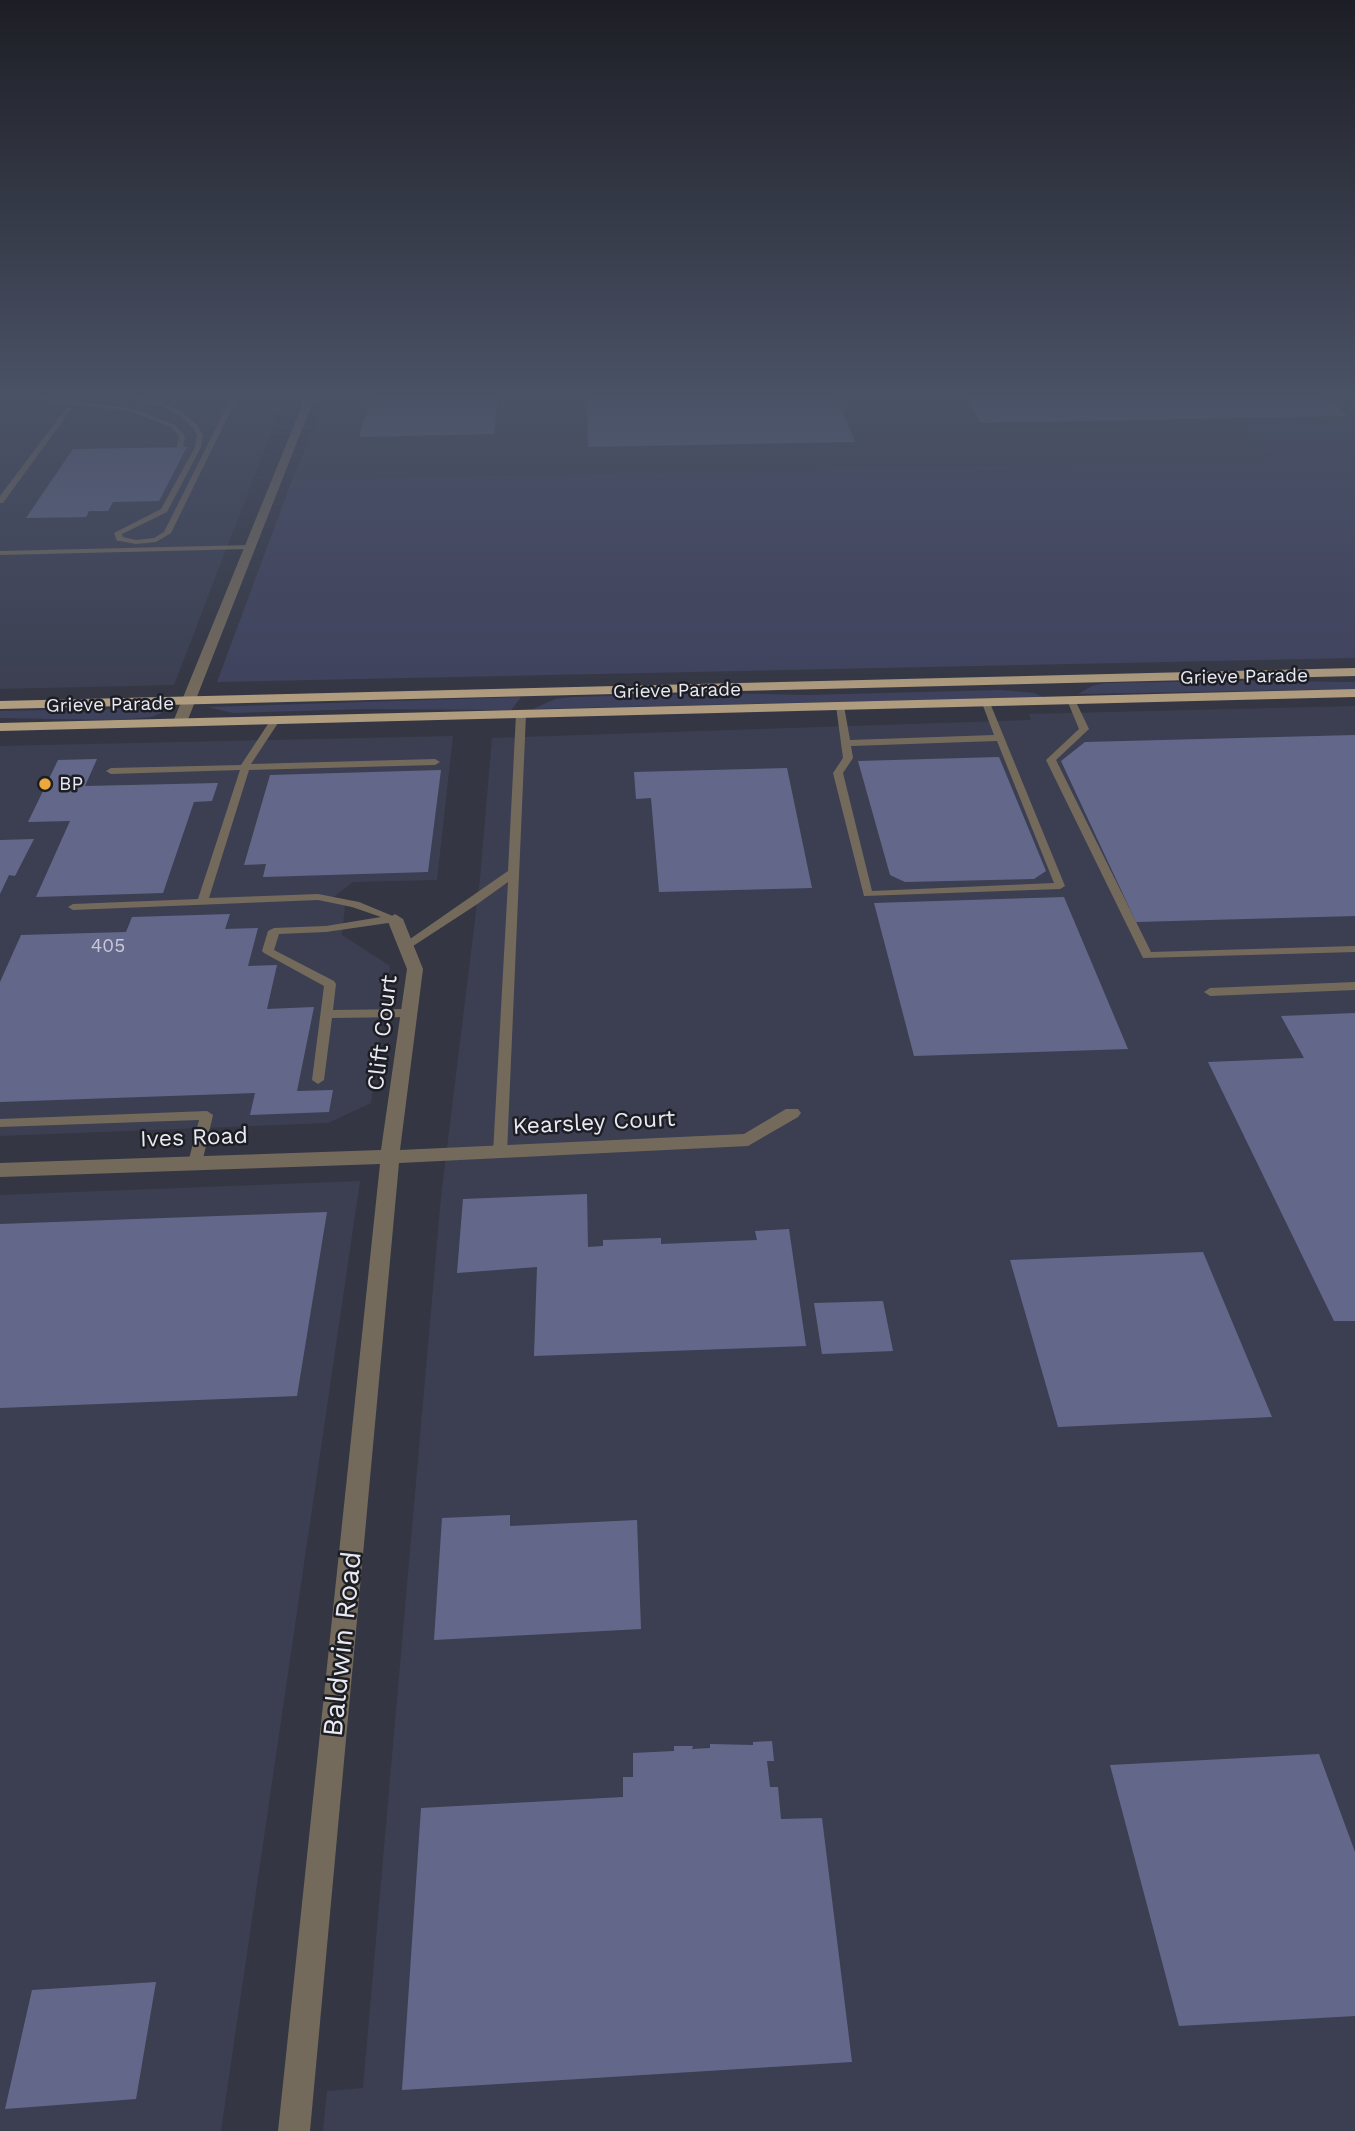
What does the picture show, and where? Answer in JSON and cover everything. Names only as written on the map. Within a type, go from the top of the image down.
[{"type":"main road","name":"Grieve Parade","points":[[0,705],[1355,672]]},
{"type":"main road","name":"Grieve Parade","points":[[0,727],[1355,693]]},
{"type":"street","points":[[180,722],[270,495]]},
{"type":"street","name":"Clift Court","points":[[390,1156],[415,969],[395,919]]},
{"type":"street","name":"Kearsley Court","points":[[390,1156],[748,1140],[792,1113]]},
{"type":"street","name":"Ives Road","points":[[0,1170],[390,1156]]},
{"type":"street","name":"Baldwin Road","points":[[294,2131],[390,1156]]},
{"type":"lane","points":[[172,495],[164,510],[118,533],[120,539],[151,541],[167,533],[186,495]]},
{"type":"lane","points":[[0,553],[249,547]]},
{"type":"lane","points":[[1071,700],[1084,729],[1051,760],[1147,956],[1355,949]]},
{"type":"lane","points":[[839,706],[848,758],[838,773],[868,894],[1060,886],[986,703]]},
{"type":"lane","points":[[500,1153],[521,714]]},
{"type":"lane","points":[[202,902],[246,768],[275,720]]},
{"type":"lane","points":[[846,744],[1000,738]]},
{"type":"lane","points":[[111,771],[435,762]]},
{"type":"lane","points":[[406,946],[514,872]]},
{"type":"lane","points":[[74,907],[318,897],[355,904],[395,919]]},
{"type":"lane","points":[[318,1080],[330,984],[268,951],[274,932],[326,929],[395,919]]},
{"type":"lane","points":[[1210,992],[1355,986]]},
{"type":"lane","points":[[328,1014],[409,1013]]},
{"type":"lane","points":[[0,1123],[207,1115],[195,1163]]},
{"type":"shaded area","points":[[0,495],[247,495],[174,685],[0,689]]},
{"type":"shaded area","points":[[286,495],[1355,495],[1355,658],[217,682]]},
{"type":"shaded area","points":[[1355,682],[1355,689],[1078,694],[1092,686],[1105,683]]},
{"type":"shaded area","points":[[1001,690],[1034,693],[1043,697],[533,709],[555,699],[573,697]]},
{"type":"shaded area","points":[[521,697],[511,710],[364,709],[233,713],[208,707]]},
{"type":"shaded area","points":[[1355,706],[1355,2131],[323,2131],[327,2091],[363,2088],[441,1197],[480,879],[492,738],[1031,720],[1029,714]]},
{"type":"shaded area","points":[[171,708],[152,717],[115,720],[0,718],[0,711]]},
{"type":"shaded area","points":[[453,736],[437,880],[353,882],[327,902],[345,905],[342,935],[390,966],[371,1103],[328,1123],[0,1136],[0,746]]},
{"type":"shaded area","points":[[360,1181],[221,2131],[0,2131],[0,1195]]},
{"type":"building","points":[[41,495],[162,495],[159,501],[113,502],[108,511],[89,511],[86,517],[26,518]]},
{"type":"building","points":[[1355,735],[1355,916],[1136,922],[1061,761],[1085,742]]},
{"type":"building","points":[[999,757],[1046,871],[1034,879],[905,882],[890,875],[858,761]]},
{"type":"building","points":[[97,759],[85,786],[218,783],[212,801],[194,802],[163,893],[36,897],[70,821],[28,822],[58,760]]},
{"type":"building","points":[[787,768],[812,888],[659,892],[651,798],[636,799],[634,772]]},
{"type":"building","points":[[441,770],[428,872],[263,877],[266,864],[244,865],[270,775]]},
{"type":"building","points":[[34,839],[15,876],[9,875],[0,894],[0,840]]},
{"type":"building","points":[[1064,897],[1128,1049],[914,1056],[874,903]]},
{"type":"building","points":[[230,914],[225,929],[258,928],[248,966],[277,965],[267,1009],[314,1007],[297,1091],[333,1090],[329,1112],[250,1115],[255,1093],[0,1102],[0,982],[21,935],[126,932],[132,917]]},
{"type":"building","points":[[1355,1013],[1355,1321],[1334,1321],[1208,1062],[1304,1058],[1281,1016]]},
{"type":"building","points":[[587,1194],[588,1247],[603,1246],[603,1240],[661,1238],[661,1244],[757,1240],[755,1231],[789,1229],[806,1346],[534,1356],[537,1267],[457,1273],[463,1199]]},
{"type":"building","points":[[327,1212],[297,1396],[0,1408],[0,1224]]},
{"type":"building","points":[[1203,1252],[1272,1417],[1058,1427],[1010,1260]]},
{"type":"building","points":[[883,1301],[893,1351],[822,1354],[814,1303]]},
{"type":"building","points":[[510,1515],[510,1526],[637,1520],[641,1629],[434,1640],[442,1518]]},
{"type":"building","points":[[772,1741],[774,1761],[767,1761],[770,1787],[778,1787],[781,1819],[822,1818],[852,2062],[402,2090],[421,1808],[623,1797],[623,1777],[633,1777],[633,1753],[674,1751],[674,1746],[693,1746],[692,1749],[710,1748],[710,1744],[753,1745],[753,1742]]},
{"type":"building","points":[[1319,1754],[1355,1852],[1355,2016],[1179,2026],[1110,1765]]},
{"type":"building","points":[[156,1982],[136,2099],[5,2109],[32,1990]]},
{"type":"place","name":"BP","points":[[45,784]]}]
